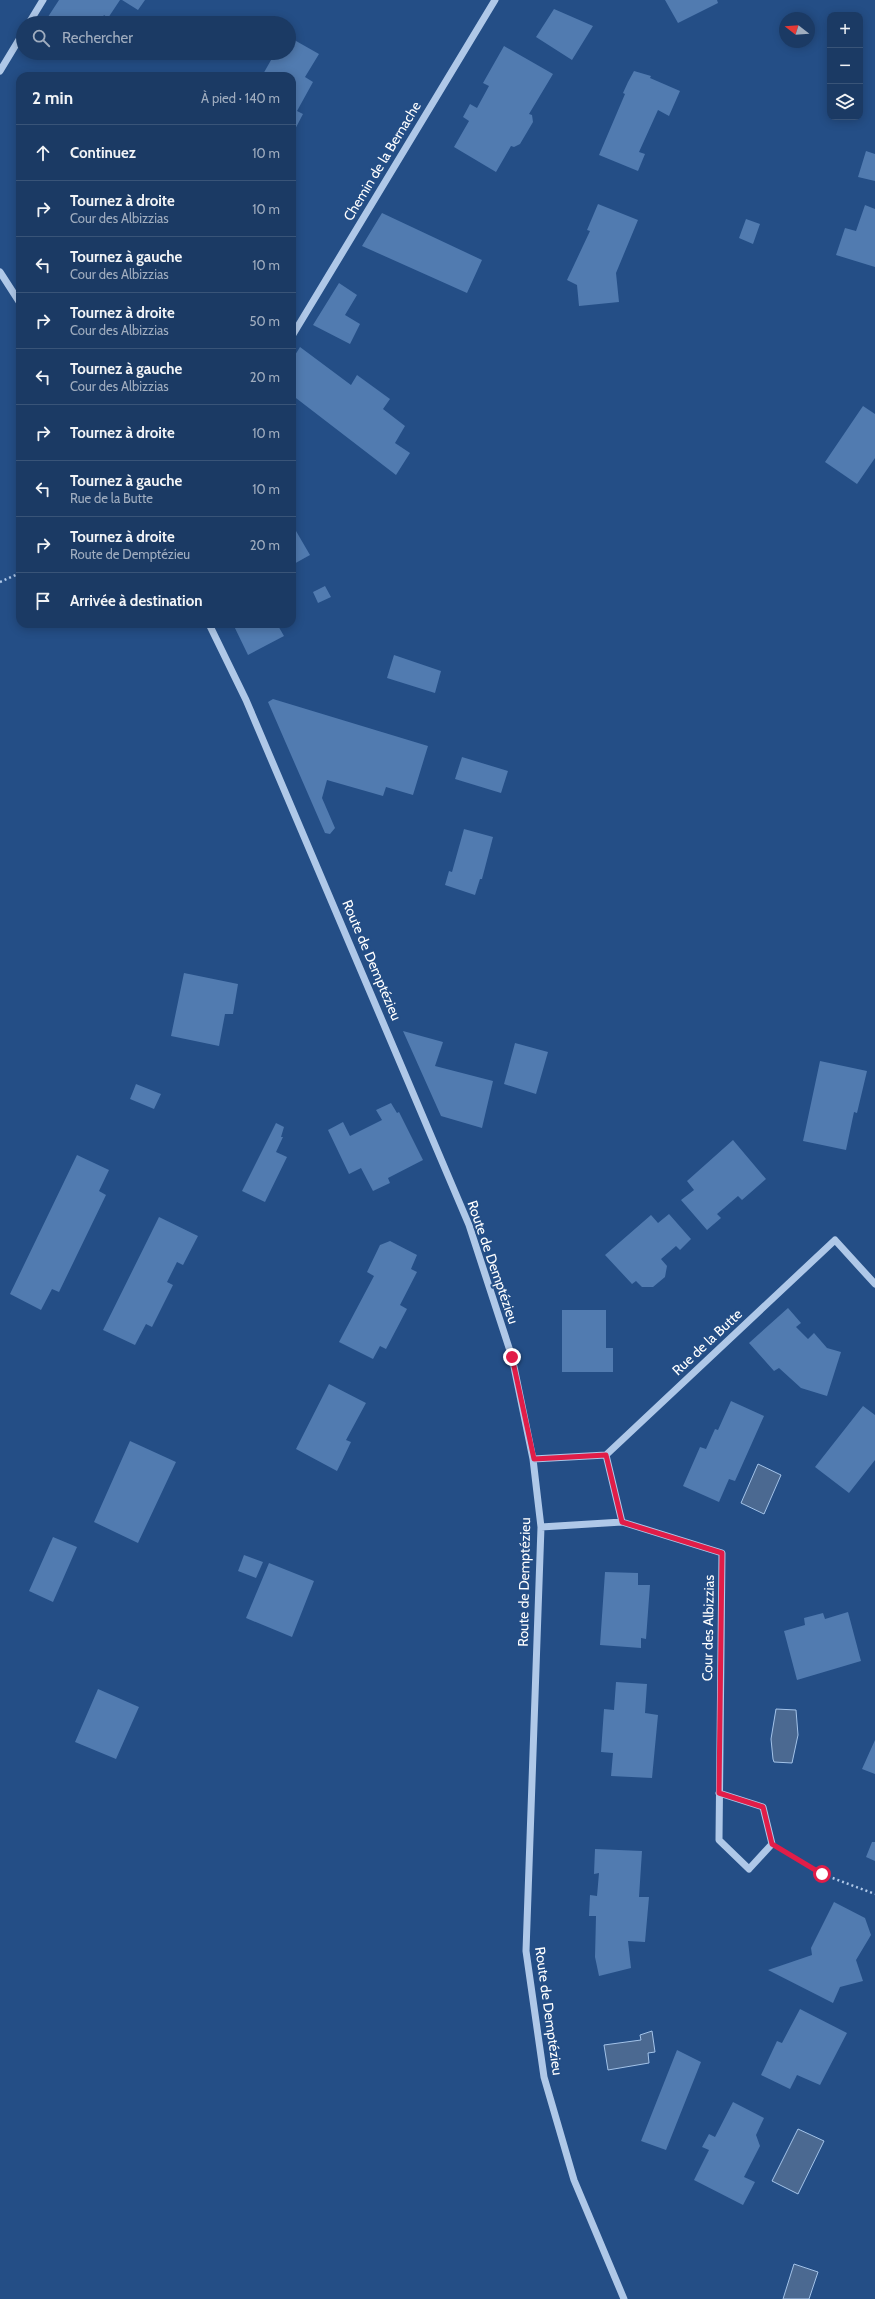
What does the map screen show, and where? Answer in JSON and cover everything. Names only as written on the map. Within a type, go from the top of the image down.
[{"type":"street","points":[[33,16],[43,0]]},
{"type":"street","name":"Chemin de la Bernache","points":[[296,329],[495,0]]},
{"type":"street","points":[[0,71],[16,45]]},
{"type":"street","points":[[0,272],[16,297]]},
{"type":"street","name":"Route de Demptézieu","points":[[211,628],[246,700],[469,1225],[512,1357],[534,1459],[541,1527],[526,1951],[544,2076],[574,2180],[624,2299]]},
{"type":"street","name":"Rue de la Butte","points":[[606,1455],[835,1240],[875,1284]]},
{"type":"street","points":[[534,1459],[606,1455],[622,1522]]},
{"type":"street","name":"Cour des Albizzias","points":[[541,1527],[622,1522],[722,1553],[719,1840],[750,1869],[772,1844]]},
{"type":"street","points":[[719,1793],[763,1807],[772,1844]]},
{"type":"path","points":[[0,582],[16,575]]},
{"type":"path","points":[[772,1844],[822,1874],[875,1894]]},
{"type":"water","points":[[758,1464],[781,1475],[764,1514],[741,1503]]},
{"type":"water","points":[[776,1709],[796,1710],[798,1735],[792,1763],[774,1762],[773,1759],[771,1739]]},
{"type":"water","points":[[652,2031],[655,2052],[648,2053],[649,2063],[608,2070],[604,2045],[641,2040],[640,2035]]},
{"type":"water","points":[[798,2129],[824,2141],[798,2194],[772,2181]]},
{"type":"water","points":[[794,2264],[818,2272],[809,2299],[783,2299]]},
{"type":"building","points":[[59,0],[120,0],[109,16],[49,16]]},
{"type":"building","points":[[122,0],[145,0],[138,10]]},
{"type":"building","points":[[665,0],[717,0],[718,3],[678,23]]},
{"type":"building","points":[[554,9],[593,26],[572,60],[536,37]]},
{"type":"building","points":[[296,41],[319,54],[305,77],[313,82],[297,111],[303,114],[296,127],[296,72],[264,72],[271,60],[296,60]]},
{"type":"building","points":[[504,46],[553,74],[529,114],[532,115],[533,122],[520,144],[514,147],[511,146],[496,172],[454,147],[469,121],[463,117],[470,104],[477,108],[489,86],[483,83]]},
{"type":"building","points":[[634,71],[651,76],[650,78],[680,91],[669,116],[658,110],[639,152],[645,154],[638,171],[599,155],[625,94],[623,93]]},
{"type":"building","points":[[866,151],[875,154],[875,181],[858,177]]},
{"type":"building","points":[[598,204],[638,220],[616,273],[619,302],[579,306],[577,285],[567,280],[590,231],[587,230]]},
{"type":"building","points":[[865,205],[875,209],[875,267],[836,255],[845,228],[856,231]]},
{"type":"building","points":[[382,213],[482,260],[467,293],[362,246]]},
{"type":"building","points":[[746,219],[760,224],[753,244],[739,238]]},
{"type":"building","points":[[339,283],[357,295],[345,315],[360,324],[350,344],[313,325]]},
{"type":"building","points":[[300,347],[351,385],[357,375],[390,399],[383,409],[405,426],[395,443],[410,453],[396,475],[296,398],[296,354]]},
{"type":"building","points":[[863,406],[875,414],[875,458],[857,484],[825,462]]},
{"type":"building","points":[[296,531],[310,555],[296,563]]},
{"type":"building","points":[[325,586],[331,597],[318,603],[313,592]]},
{"type":"building","points":[[235,628],[279,628],[284,636],[248,655]]},
{"type":"building","points":[[394,655],[441,671],[435,693],[387,678]]},
{"type":"building","points":[[273,699],[428,746],[413,795],[386,787],[383,796],[327,780],[322,798],[335,828],[330,834],[325,833],[268,702]]},
{"type":"building","points":[[462,757],[508,771],[501,793],[455,779]]},
{"type":"building","points":[[464,829],[493,837],[482,879],[480,879],[475,895],[445,885],[449,871],[452,872]]},
{"type":"building","points":[[184,973],[238,984],[233,1014],[225,1014],[219,1046],[171,1036]]},
{"type":"building","points":[[403,1031],[443,1042],[435,1066],[493,1081],[482,1128],[441,1116]]},
{"type":"building","points":[[515,1043],[548,1052],[536,1094],[504,1084]]},
{"type":"building","points":[[820,1061],[867,1071],[857,1113],[854,1112],[846,1150],[803,1141]]},
{"type":"building","points":[[136,1084],[161,1094],[154,1109],[130,1099]]},
{"type":"building","points":[[391,1103],[397,1113],[399,1112],[423,1160],[388,1178],[390,1183],[373,1191],[361,1168],[349,1174],[328,1130],[343,1122],[350,1136],[382,1120],[376,1110]]},
{"type":"building","points":[[276,1123],[284,1127],[281,1137],[283,1137],[276,1152],[287,1157],[265,1202],[242,1191]]},
{"type":"building","points":[[733,1140],[766,1179],[742,1200],[738,1196],[717,1214],[721,1218],[707,1230],[681,1200],[694,1190],[687,1181]]},
{"type":"building","points":[[77,1155],[109,1170],[99,1191],[106,1195],[59,1292],[52,1289],[41,1310],[10,1294]]},
{"type":"building","points":[[669,1214],[691,1239],[680,1250],[676,1246],[661,1259],[667,1266],[665,1277],[653,1287],[642,1287],[636,1281],[632,1284],[605,1255],[651,1215],[658,1223]]},
{"type":"building","points":[[159,1217],[198,1236],[183,1265],[177,1262],[167,1282],[173,1285],[152,1327],[146,1324],[135,1345],[103,1330]]},
{"type":"building","points":[[390,1241],[417,1255],[411,1269],[417,1272],[400,1305],[407,1309],[386,1349],[380,1346],[373,1359],[339,1342],[374,1276],[367,1272],[380,1245]]},
{"type":"building","points":[[788,1308],[801,1323],[796,1327],[808,1339],[814,1333],[827,1348],[841,1352],[827,1396],[801,1388],[779,1368],[774,1371],[749,1343]]},
{"type":"building","points":[[562,1310],[606,1310],[606,1348],[613,1348],[613,1372],[562,1372]]},
{"type":"building","points":[[329,1384],[366,1403],[346,1440],[351,1442],[337,1471],[296,1449]]},
{"type":"building","points":[[731,1401],[764,1416],[735,1481],[729,1479],[719,1502],[683,1486],[700,1447],[706,1449],[715,1429],[718,1430]]},
{"type":"building","points":[[863,1406],[875,1415],[875,1460],[849,1493],[815,1467]]},
{"type":"building","points":[[130,1441],[176,1462],[138,1543],[94,1522]]},
{"type":"building","points":[[53,1537],[77,1547],[53,1602],[29,1591]]},
{"type":"building","points":[[244,1555],[263,1562],[256,1578],[238,1571]]},
{"type":"building","points":[[269,1563],[314,1581],[292,1637],[246,1618]]},
{"type":"building","points":[[605,1572],[638,1573],[638,1585],[650,1585],[646,1639],[641,1638],[641,1648],[600,1645]]},
{"type":"building","points":[[848,1612],[861,1661],[797,1680],[784,1631],[805,1625],[804,1618],[823,1613],[825,1619]]},
{"type":"building","points":[[616,1682],[647,1684],[645,1713],[658,1715],[652,1778],[611,1776],[613,1753],[601,1752],[604,1709],[614,1710]]},
{"type":"building","points":[[98,1689],[139,1707],[116,1759],[75,1742]]},
{"type":"building","points":[[875,1740],[875,1774],[862,1769]]},
{"type":"building","points":[[872,1842],[875,1842],[875,1861],[866,1857]]},
{"type":"building","points":[[595,1849],[642,1851],[639,1897],[649,1897],[645,1942],[628,1941],[631,1968],[599,1976],[595,1957],[596,1916],[589,1916],[590,1895],[597,1896],[599,1873],[594,1874]]},
{"type":"building","points":[[834,1902],[865,1918],[871,1935],[856,1960],[863,1981],[840,1987],[833,2003],[768,1970],[812,1955],[811,1948]]},
{"type":"building","points":[[800,2009],[847,2033],[820,2085],[797,2075],[790,2089],[761,2075],[777,2041],[782,2043]]},
{"type":"building","points":[[677,2050],[701,2062],[666,2150],[641,2141]]},
{"type":"building","points":[[733,2102],[764,2118],[756,2135],[760,2146],[744,2177],[755,2182],[743,2205],[694,2180],[709,2150],[702,2147],[709,2134],[715,2137]]},
{"type":"route","points":[[512,1357],[534,1459],[606,1455],[622,1522],[722,1553],[719,1793],[763,1807],[772,1844],[822,1874]]}]
